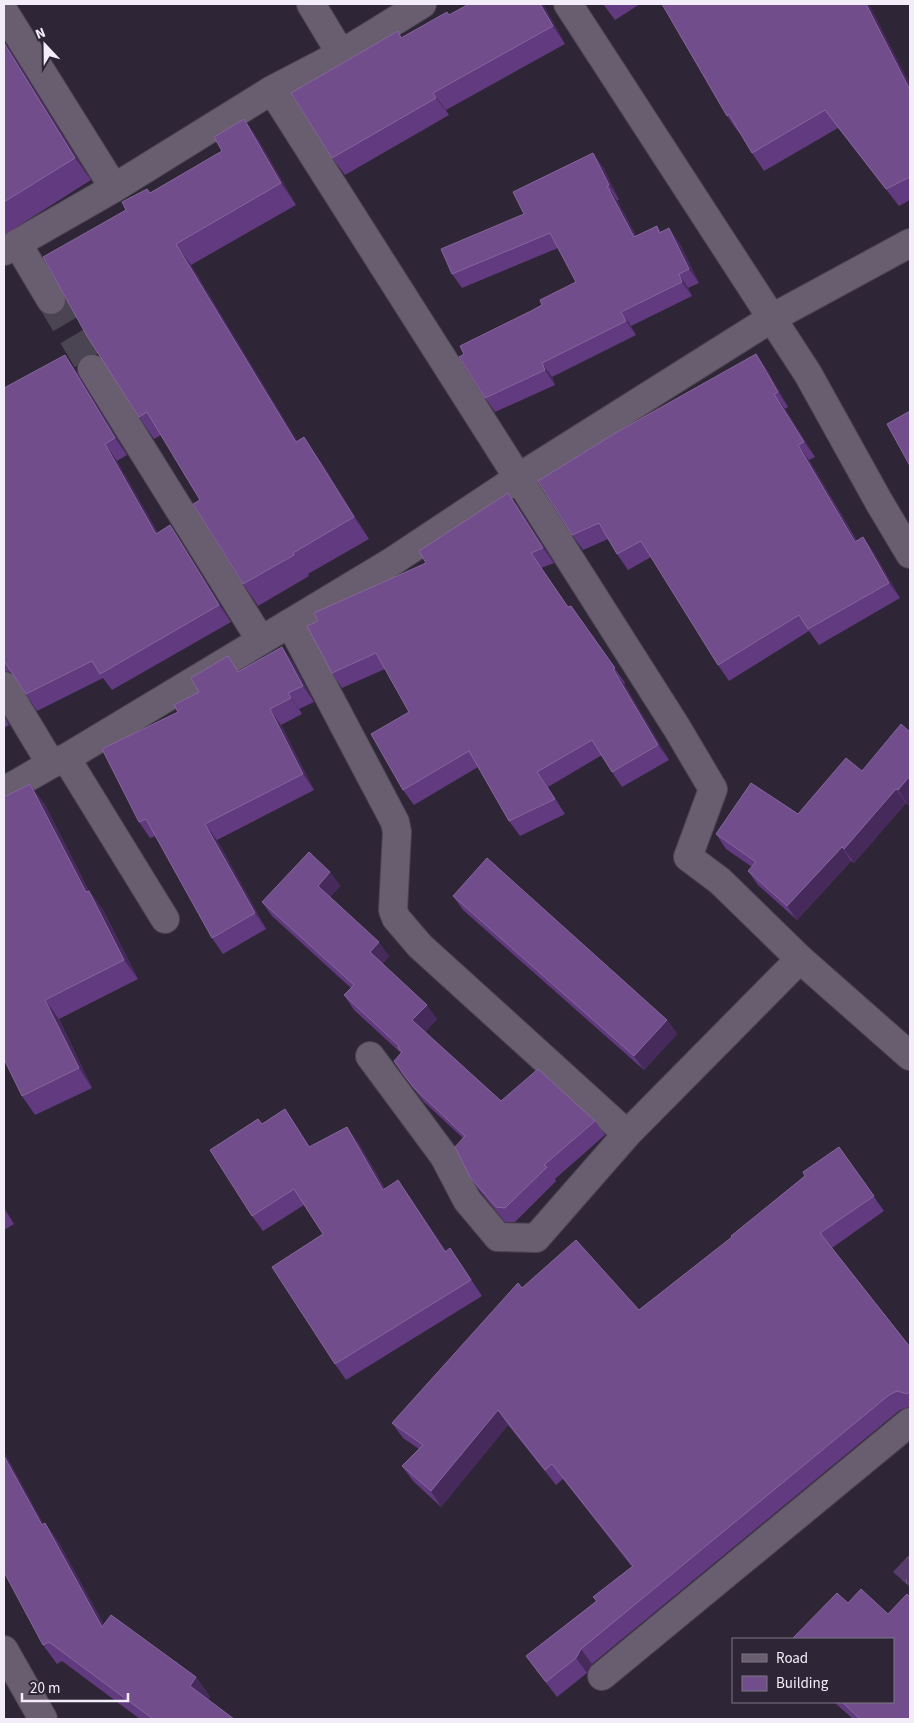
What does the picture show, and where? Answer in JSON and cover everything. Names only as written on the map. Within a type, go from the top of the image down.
[{"type":"street","points":[[311,4],[341,54]]},
{"type":"street","points":[[51,300],[10,247],[114,188],[272,90],[341,54],[422,4]]},
{"type":"street","points":[[568,4],[808,374],[910,554]]},
{"type":"street","points":[[4,12],[114,188]]},
{"type":"street","points":[[272,90],[677,728],[713,789],[688,857],[720,881],[800,959],[910,1056]]},
{"type":"street","points":[[4,791],[58,761],[260,639],[290,624],[393,561],[518,478],[772,318],[910,243]]},
{"type":"street","points":[[92,369],[260,639]]},
{"type":"street","points":[[290,624],[395,822],[397,832],[393,910],[396,918],[420,946],[628,1134]]},
{"type":"street","points":[[4,686],[58,761],[165,919]]},
{"type":"street","points":[[370,1056],[444,1156],[467,1200],[498,1237],[536,1238],[628,1134],[800,959]]},
{"type":"street","points":[[602,1676],[910,1422]]},
{"type":"street","points":[[4,1650],[44,1718]]},
{"type":"green space","points":[[910,1554],[910,1587],[893,1572]]},
{"type":"building","points":[[469,4],[540,4],[553,26],[433,93],[436,98],[332,158],[291,93],[398,31],[401,38],[447,12],[449,15]]},
{"type":"building","points":[[662,4],[866,4],[910,90],[910,177],[886,189],[825,110],[752,153],[729,114],[727,116]]},
{"type":"building","points":[[4,43],[75,158],[4,202]]},
{"type":"building","points":[[244,119],[281,183],[176,244],[296,442],[304,437],[354,517],[293,553],[294,555],[243,584],[193,504],[200,500],[147,412],[139,417],[87,336],[43,257],[126,210],[122,202],[147,189],[150,193],[222,151],[214,137]]},
{"type":"building","points":[[593,153],[609,185],[607,186],[634,237],[657,226],[659,233],[669,228],[689,269],[679,274],[682,282],[621,312],[626,321],[542,363],[545,370],[485,398],[459,357],[464,354],[460,346],[542,305],[540,300],[576,282],[550,233],[452,274],[441,249],[524,214],[513,192]]},
{"type":"building","points":[[756,354],[778,392],[774,394],[804,442],[798,445],[855,542],[863,537],[889,583],[808,629],[799,615],[718,665],[641,541],[617,554],[599,523],[572,535],[538,481],[617,432]]},
{"type":"building","points":[[65,355],[115,438],[105,444],[156,534],[170,525],[219,605],[100,674],[92,661],[26,694],[4,661],[4,388]]},
{"type":"building","points":[[910,411],[910,466],[887,424]]},
{"type":"building","points":[[508,493],[543,548],[531,553],[568,607],[571,606],[615,668],[613,669],[658,745],[612,772],[592,740],[537,772],[555,799],[509,821],[469,751],[403,790],[371,734],[409,712],[376,653],[332,673],[307,626],[318,621],[314,613],[426,563],[419,551]]},
{"type":"building","points":[[282,647],[303,686],[288,693],[291,698],[270,709],[303,774],[205,824],[255,913],[212,938],[146,819],[139,822],[102,749],[178,712],[174,705],[199,692],[191,678],[228,656],[238,672]]},
{"type":"building","points":[[901,724],[910,732],[910,776],[898,790],[896,789],[844,849],[842,847],[787,906],[748,871],[756,862],[716,834],[751,783],[798,814],[846,758],[862,771]]},
{"type":"building","points":[[30,784],[86,892],[89,891],[124,960],[45,1000],[79,1068],[22,1096],[4,1059],[4,797]]},
{"type":"building","points":[[309,852],[330,872],[318,886],[379,942],[370,952],[427,1005],[412,1020],[501,1101],[538,1069],[595,1121],[544,1165],[547,1167],[505,1208],[496,1207],[470,1177],[455,1147],[465,1136],[414,1088],[394,1061],[402,1052],[398,1048],[399,1046],[344,995],[354,985],[262,902]]},
{"type":"building","points":[[487,858],[667,1020],[634,1056],[453,896]]},
{"type":"building","points":[[285,1109],[309,1147],[347,1127],[383,1190],[398,1180],[445,1252],[450,1248],[471,1280],[335,1364],[272,1267],[323,1234],[294,1189],[252,1216],[210,1150],[258,1119],[262,1124]]},
{"type":"building","points":[[839,1147],[874,1196],[820,1233],[910,1347],[910,1391],[907,1394],[897,1391],[889,1395],[581,1649],[576,1658],[546,1682],[526,1656],[597,1601],[593,1597],[633,1566],[552,1464],[545,1470],[498,1410],[431,1491],[402,1466],[423,1445],[392,1423],[518,1283],[522,1288],[576,1240],[639,1310],[732,1237],[805,1176],[803,1172]]},
{"type":"building","points":[[4,1456],[42,1525],[45,1523],[102,1627],[111,1615],[196,1677],[190,1686],[234,1719],[153,1719],[49,1642],[43,1645],[4,1572]]},
{"type":"building","points":[[861,1589],[888,1614],[907,1594],[910,1597],[910,1719],[860,1719],[843,1703],[894,1703],[894,1638],[793,1638],[837,1593],[848,1603]]},
{"type":"tunnel","points":[[51,300],[92,369]]}]
